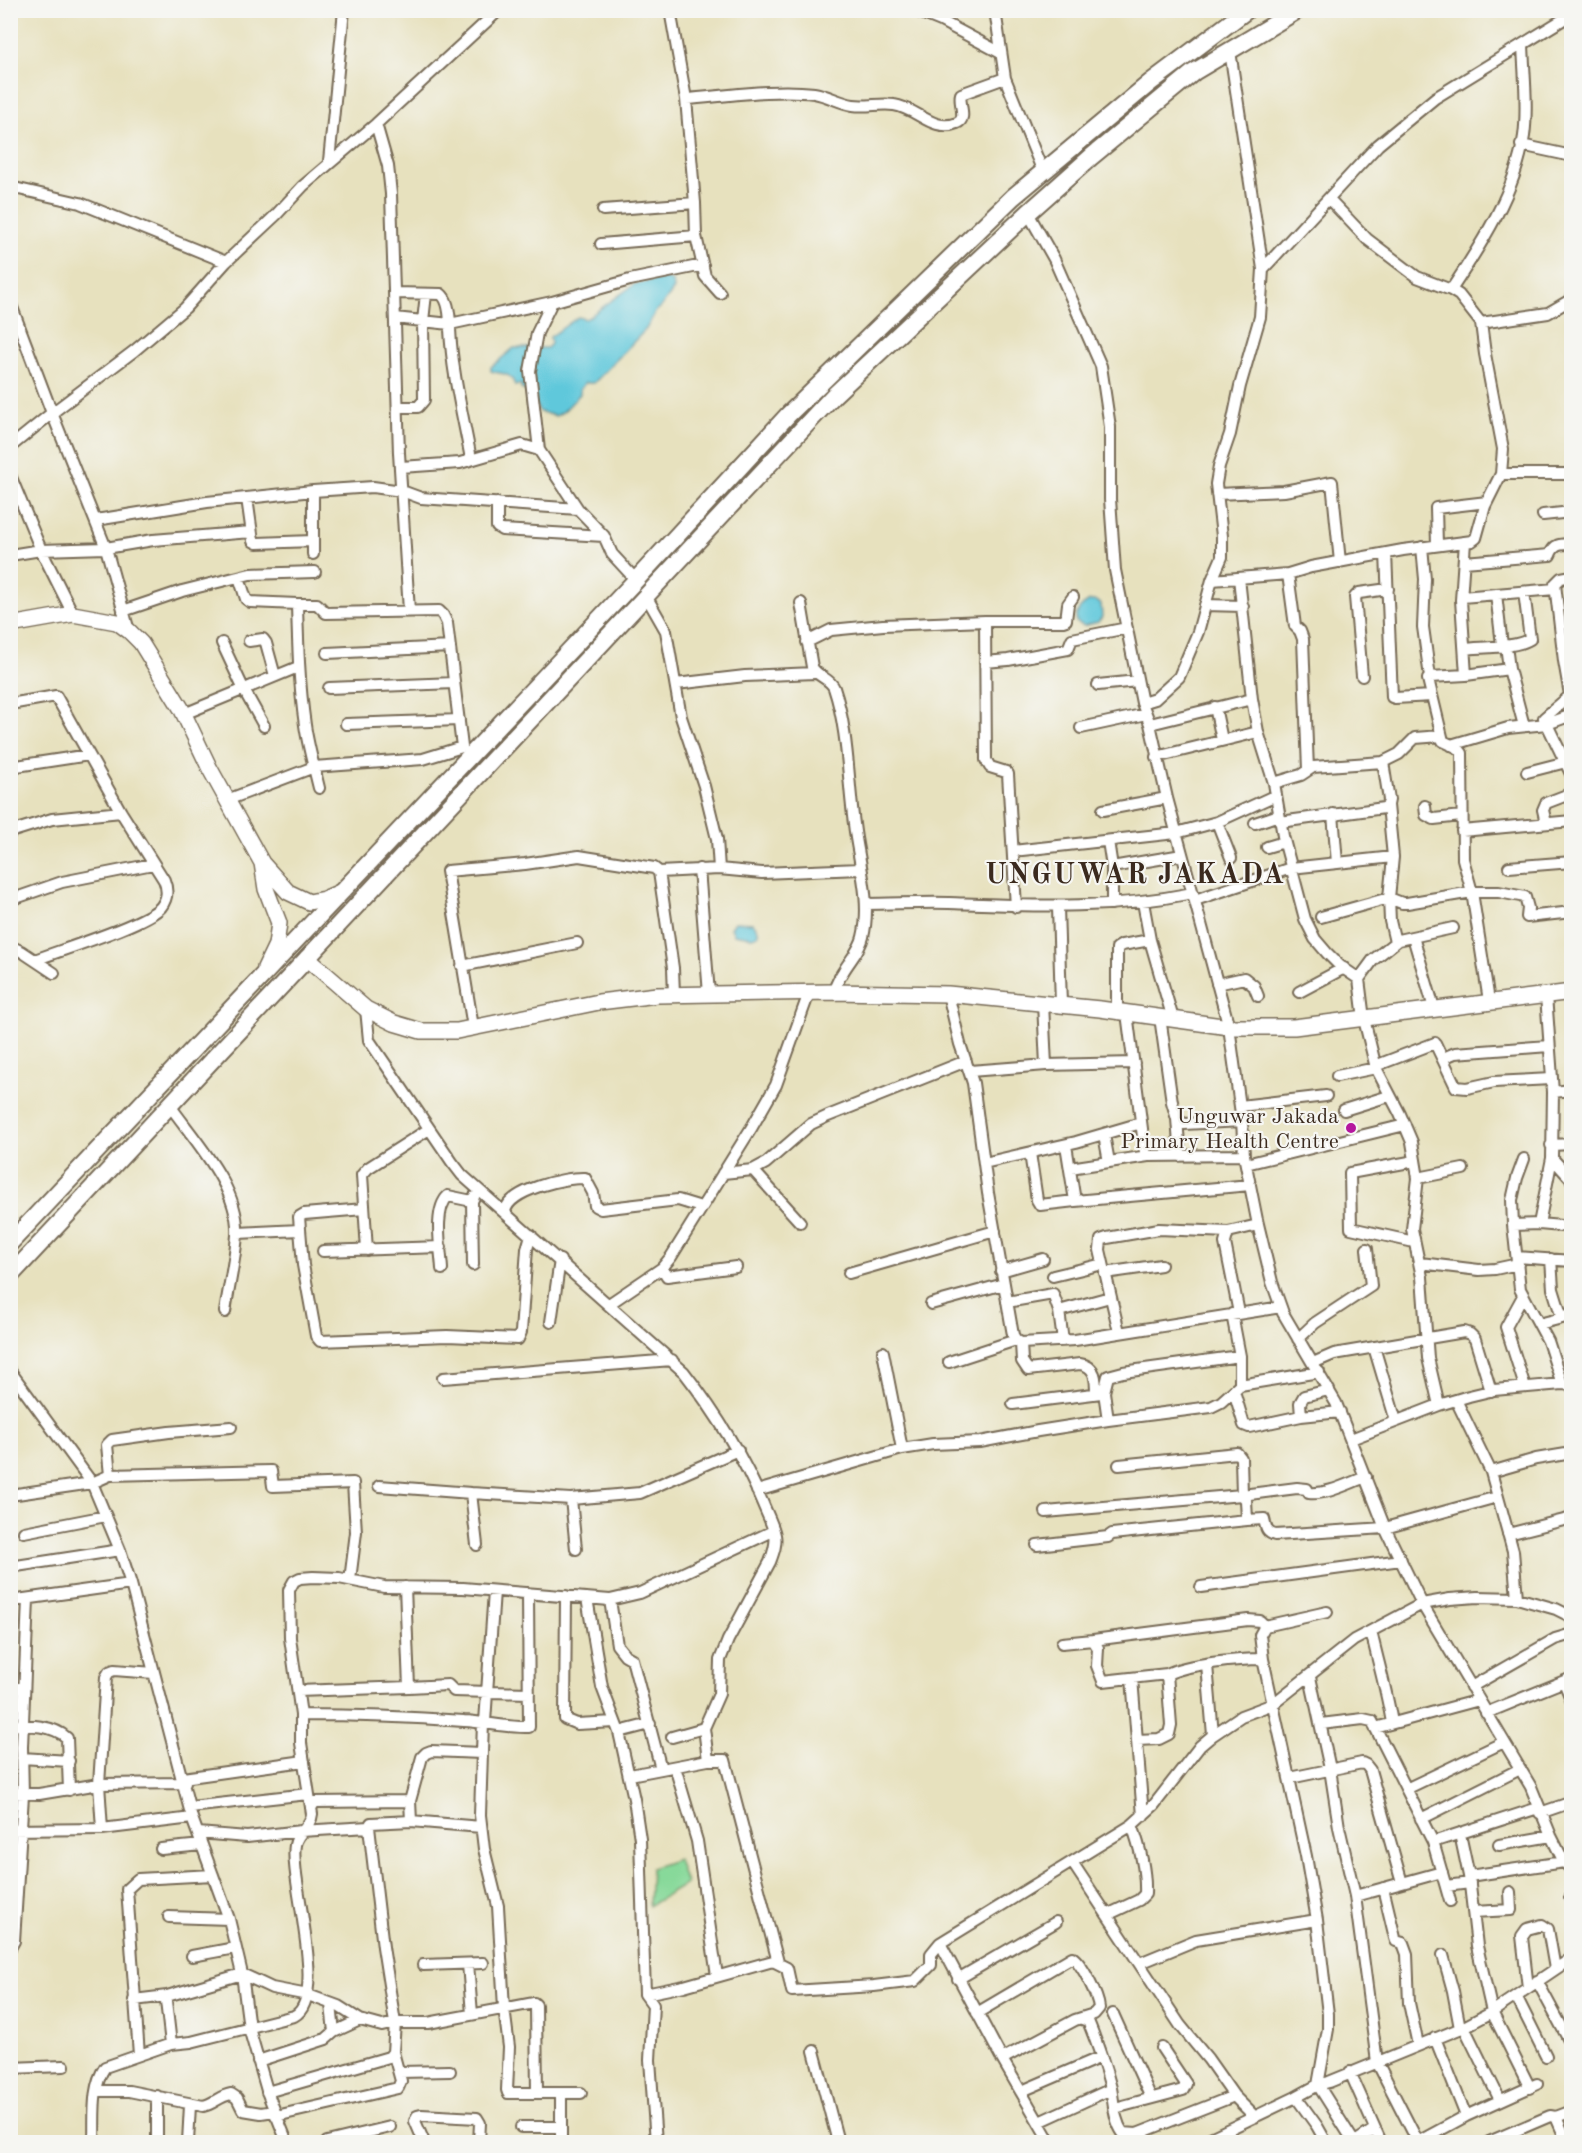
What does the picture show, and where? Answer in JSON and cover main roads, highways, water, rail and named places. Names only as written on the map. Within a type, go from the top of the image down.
[{"type":"main road","points":[[10,1276],[171,1107],[307,958],[834,396],[1028,213],[1091,157],[1194,72],[1298,10]]},
{"type":"main road","points":[[10,1243],[788,416],[1013,197],[1151,82],[1241,13]]},
{"type":"water","points":[[666,278],[673,282],[674,289],[656,311],[646,329],[594,383],[585,383],[580,389],[580,394],[556,416],[540,412],[528,392],[521,388],[521,384],[515,386],[511,378],[505,374],[491,371],[491,367],[514,348],[547,348],[551,344],[550,337],[578,317],[586,319],[635,284]]},
{"type":"water","points":[[1090,601],[1101,604],[1102,617],[1098,622],[1084,626],[1076,622],[1077,615]]},
{"type":"water","points":[[735,922],[753,923],[758,930],[758,935],[752,937],[734,934],[731,928]]},
{"type":"place","name":"Unguwar Jakada Primary Health Centre","points":[[1351,1128]]},
{"type":"district","name":"UNGUWAR JAKADA","points":[[1135,873]]}]
